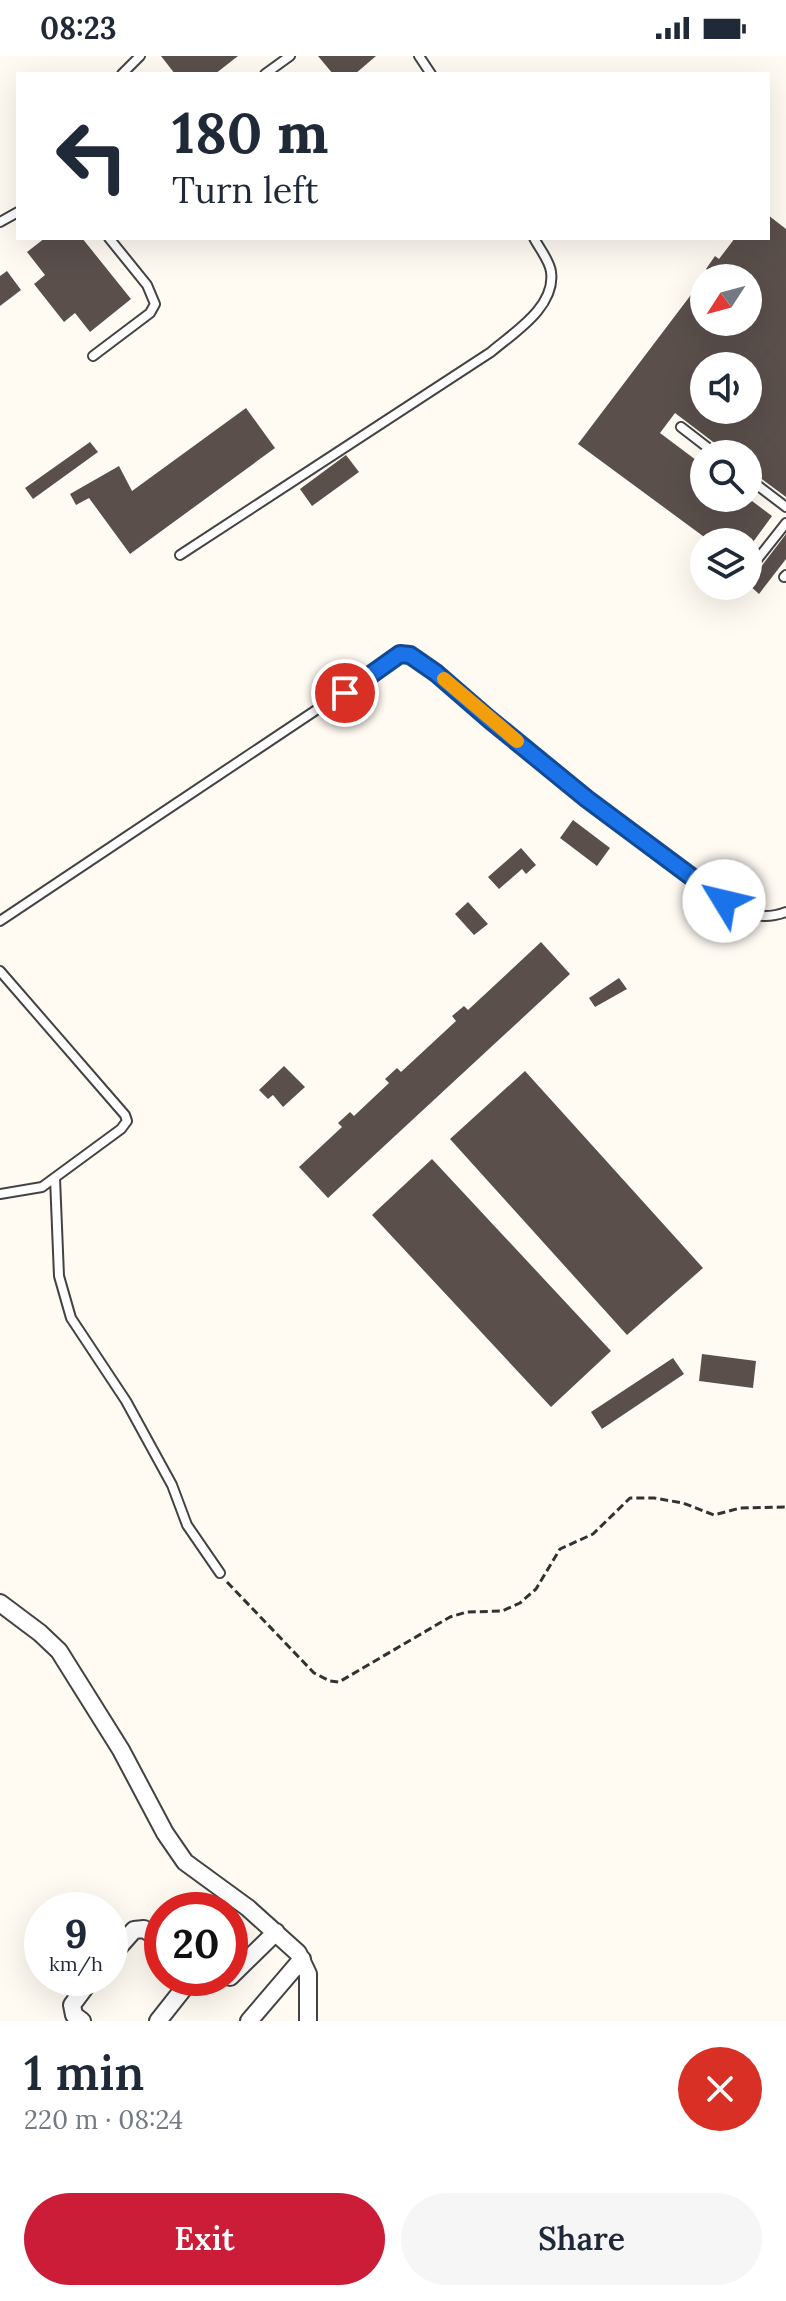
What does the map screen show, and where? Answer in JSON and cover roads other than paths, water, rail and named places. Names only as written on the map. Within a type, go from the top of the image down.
[{"type":"street","points":[[0,1603],[59,1651],[121,1750],[179,1855],[276,1932],[302,1959],[308,1974],[308,2021]]},
{"type":"street","points":[[248,1959],[276,1932]]},
{"type":"street","points":[[249,2021],[302,1959]]},
{"type":"street","points":[[79,1996],[72,2005],[74,2015],[82,2021]]},
{"type":"street","points":[[158,2021],[178,1996]]},
{"type":"lane","points":[[124,72],[140,56]]},
{"type":"lane","points":[[268,72],[290,56]]},
{"type":"lane","points":[[93,356],[150,313],[155,304],[147,285],[111,240]]},
{"type":"lane","points":[[180,555],[491,352],[537,312],[549,290],[551,270],[535,240]]},
{"type":"lane","points":[[681,427],[698,440]]},
{"type":"lane","points":[[762,489],[786,507]]},
{"type":"lane","points":[[762,553],[786,523]]},
{"type":"lane","points":[[0,921],[366,680],[400,654],[406,653],[450,683],[587,799],[724,901],[745,914],[764,917],[786,912]]},
{"type":"lane","points":[[0,971],[126,1118],[121,1129],[38,1189],[0,1194]]},
{"type":"lane","points":[[55,1178],[59,1276],[71,1318],[126,1401],[172,1485],[187,1525],[220,1573]]}]
